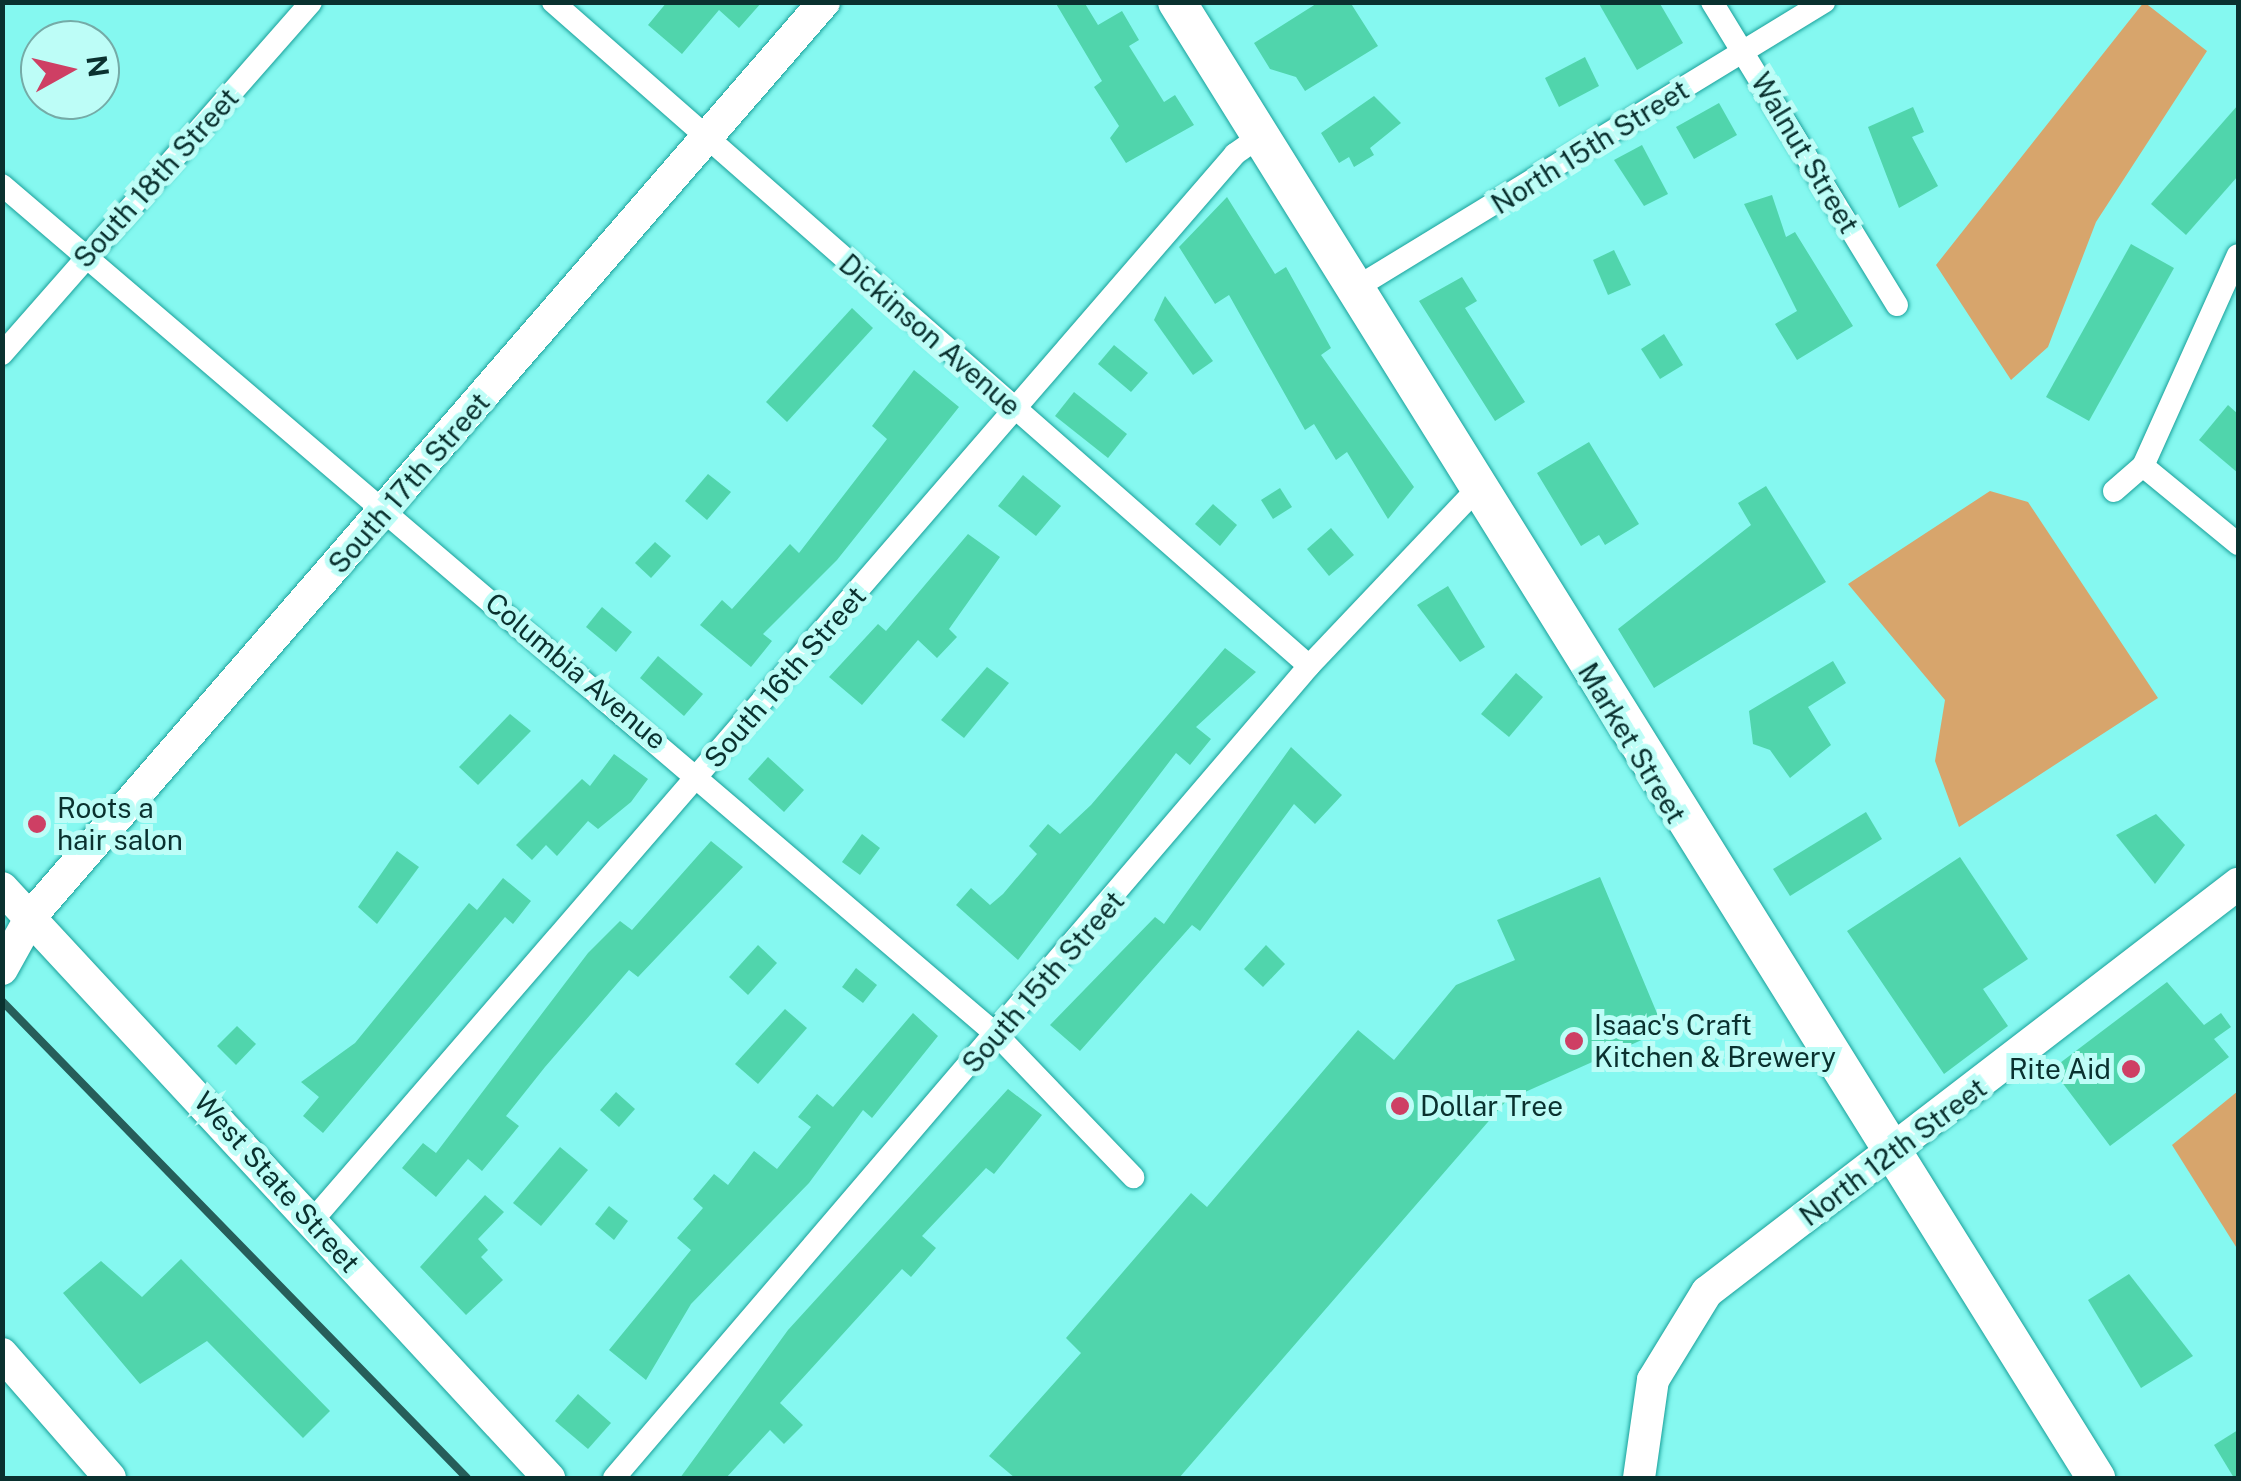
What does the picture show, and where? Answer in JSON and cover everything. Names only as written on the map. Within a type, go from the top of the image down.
[{"type":"main road","name":"South 17th Street","points":[[8,963],[32,915],[824,2]]},
{"type":"main road","name":"Market Street","points":[[1176,2],[1889,1159],[2096,1478]]},
{"type":"main road","name":"North 12th Street","points":[[1639,1478],[1654,1380],[1707,1292],[1889,1159],[2238,884]]},
{"type":"main road","name":"West State Street","points":[[2,888],[32,915],[549,1478]]},
{"type":"main road","points":[[2,1354],[110,1478]]},
{"type":"street","name":"South 18th Street","points":[[2,354],[311,2]]},
{"type":"street","name":"Dickinson Avenue","points":[[553,2],[1310,666]]},
{"type":"street","name":"Walnut Street","points":[[1712,2],[1897,305]]},
{"type":"street","name":"North 15th Street","points":[[1354,289],[1824,2]]},
{"type":"street","name":"South 16th Street","points":[[311,1222],[701,775],[1013,408],[1235,154],[1260,136]]},
{"type":"street","name":"Columbia Avenue","points":[[2,185],[701,775],[997,1034],[1132,1177]]},
{"type":"street","points":[[2114,491],[2143,466],[2238,256]]},
{"type":"street","points":[[2143,466],[2238,544]]},
{"type":"street","name":"South 15th Street","points":[[614,1478],[1310,666],[1476,490]]},
{"type":"shaded area","points":[[2144,2],[2207,51],[2096,222],[2048,347],[2011,380],[1936,265]]},
{"type":"shaded area","points":[[1990,491],[2028,502],[2158,698],[1959,827],[1935,761],[1945,700],[1848,584]]},
{"type":"shaded area","points":[[2238,1091],[2238,1250],[2172,1145]]},
{"type":"building","points":[[667,2],[762,2],[739,28],[719,10],[682,54],[648,25]]},
{"type":"building","points":[[1055,2],[1084,2],[1098,25],[1122,11],[1139,40],[1129,46],[1164,102],[1175,95],[1194,125],[1126,163],[1110,138],[1119,126],[1094,87],[1102,81]]},
{"type":"building","points":[[1319,2],[1350,2],[1378,46],[1305,91],[1296,77],[1270,69],[1254,43]]},
{"type":"building","points":[[1598,2],[1659,2],[1683,43],[1637,70]]},
{"type":"building","points":[[1585,57],[1599,86],[1559,107],[1545,78]]},
{"type":"building","points":[[1374,96],[1401,123],[1370,148],[1374,155],[1354,167],[1349,157],[1339,163],[1321,133]]},
{"type":"building","points":[[1719,103],[1737,135],[1694,159],[1676,127]]},
{"type":"building","points":[[2238,105],[2238,176],[2186,235],[2151,204]]},
{"type":"building","points":[[1913,107],[1924,132],[1912,137],[1938,186],[1899,208],[1868,127]]},
{"type":"building","points":[[1642,145],[1668,194],[1644,206],[1614,160]]},
{"type":"building","points":[[1772,195],[1786,237],[1795,232],[1853,326],[1797,360],[1775,324],[1797,311],[1744,204]]},
{"type":"building","points":[[1227,197],[1275,274],[1286,267],[1331,348],[1321,355],[1414,487],[1388,519],[1347,452],[1336,460],[1314,424],[1305,430],[1229,295],[1215,304],[1179,247]]},
{"type":"building","points":[[2131,244],[2174,268],[2089,421],[2046,397]]},
{"type":"building","points":[[1614,250],[1631,285],[1608,295],[1593,260]]},
{"type":"building","points":[[1462,277],[1477,301],[1465,308],[1525,402],[1495,421],[1419,301]]},
{"type":"building","points":[[1165,296],[1213,361],[1193,375],[1154,320]]},
{"type":"building","points":[[852,308],[873,328],[787,422],[766,402]]},
{"type":"building","points":[[1664,334],[1683,365],[1660,379],[1641,349]]},
{"type":"building","points":[[1114,345],[1148,373],[1131,392],[1098,364]]},
{"type":"building","points":[[914,370],[959,407],[837,560],[763,634],[772,641],[751,667],[700,625],[722,600],[732,609],[790,544],[799,553],[887,439],[872,426]]},
{"type":"building","points":[[1074,392],[1127,434],[1108,458],[1055,416]]},
{"type":"building","points":[[2228,405],[2238,414],[2238,473],[2199,440]]},
{"type":"building","points":[[1589,442],[1639,524],[1605,545],[1599,535],[1581,546],[1537,473]]},
{"type":"building","points":[[708,474],[731,492],[707,520],[685,501]]},
{"type":"building","points":[[1023,475],[1061,506],[1036,536],[998,506]]},
{"type":"building","points":[[1766,486],[1826,582],[1654,688],[1618,629],[1751,525],[1738,503]]},
{"type":"building","points":[[1280,488],[1292,507],[1273,519],[1261,500]]},
{"type":"building","points":[[1213,504],[1237,525],[1220,546],[1195,524]]},
{"type":"building","points":[[1331,528],[1354,555],[1329,576],[1307,549]]},
{"type":"building","points":[[968,534],[1000,557],[949,629],[957,637],[937,658],[918,640],[862,705],[829,677],[878,624],[886,631]]},
{"type":"building","points":[[655,542],[671,556],[651,578],[635,563]]},
{"type":"building","points":[[1448,586],[1485,647],[1460,662],[1417,605]]},
{"type":"building","points":[[602,607],[632,632],[616,652],[586,627]]},
{"type":"building","points":[[1225,648],[1256,672],[1196,727],[1211,739],[1190,765],[1176,753],[1018,960],[956,905],[971,888],[990,905],[1003,894],[1037,854],[1029,846],[1048,824],[1060,834],[1091,805]]},
{"type":"building","points":[[658,656],[703,694],[684,716],[640,678]]},
{"type":"building","points":[[1833,661],[1846,683],[1808,707],[1831,745],[1790,778],[1770,750],[1753,744],[1749,711]]},
{"type":"building","points":[[987,667],[1009,683],[964,738],[941,720]]},
{"type":"building","points":[[1516,673],[1543,697],[1509,737],[1481,714]]},
{"type":"building","points":[[510,714],[531,731],[478,785],[459,767]]},
{"type":"building","points":[[1291,747],[1342,795],[1315,824],[1294,804],[1200,931],[1192,925],[1080,1051],[1050,1025],[1155,917],[1164,924]]},
{"type":"building","points":[[614,754],[648,779],[631,802],[598,829],[588,821],[557,856],[546,845],[532,860],[516,845],[582,779],[590,786]]},
{"type":"building","points":[[768,757],[804,790],[784,812],[748,779]]},
{"type":"building","points":[[1866,812],[1882,839],[1790,896],[1773,869]]},
{"type":"building","points":[[2156,814],[2185,845],[2155,884],[2116,835]]},
{"type":"building","points":[[862,834],[880,848],[860,875],[842,862]]},
{"type":"building","points":[[711,841],[743,867],[638,977],[629,970],[545,1067],[506,1116],[519,1126],[482,1171],[468,1159],[436,1197],[402,1168],[423,1143],[436,1153],[588,953],[620,921],[632,930]]},
{"type":"building","points":[[397,851],[419,867],[377,924],[358,907]]},
{"type":"building","points":[[1960,857],[2028,959],[1983,989],[2008,1026],[1944,1074],[1847,931]]},
{"type":"building","points":[[1600,877],[1664,1030],[1507,1100],[1179,1478],[1015,1478],[989,1456],[1081,1353],[1066,1338],[1191,1193],[1207,1207],[1358,1030],[1394,1060],[1456,985],[1515,960],[1497,920]]},
{"type":"building","points":[[503,878],[531,901],[513,924],[505,917],[323,1133],[303,1116],[319,1097],[301,1082],[355,1043],[469,903],[477,910]]},
{"type":"building","points":[[758,945],[777,963],[748,995],[729,977]]},
{"type":"building","points":[[1266,945],[1285,964],[1263,987],[1244,969]]},
{"type":"building","points":[[856,968],[877,985],[863,1003],[842,987]]},
{"type":"building","points":[[2167,982],[2204,1025],[2221,1013],[2231,1027],[2214,1039],[2229,1057],[2110,1146],[2052,1069]]},
{"type":"building","points":[[785,1009],[807,1028],[758,1084],[735,1064]]},
{"type":"building","points":[[913,1013],[938,1036],[872,1118],[863,1110],[809,1183],[691,1304],[646,1380],[609,1350],[691,1250],[677,1238],[703,1208],[693,1199],[714,1174],[728,1185],[754,1151],[777,1169],[811,1127],[798,1117],[817,1094],[833,1107]]},
{"type":"building","points":[[237,1026],[256,1044],[236,1065],[217,1046]]},
{"type":"building","points":[[1008,1089],[1042,1115],[994,1174],[986,1168],[922,1236],[936,1248],[911,1277],[902,1269],[780,1403],[803,1425],[784,1444],[770,1430],[726,1478],[680,1478],[788,1330]]},
{"type":"building","points":[[616,1092],[635,1109],[619,1127],[600,1110]]},
{"type":"building","points":[[560,1147],[588,1170],[541,1226],[513,1203]]},
{"type":"building","points":[[485,1195],[504,1212],[478,1239],[488,1250],[481,1257],[503,1280],[466,1315],[420,1267]]},
{"type":"building","points":[[609,1206],[628,1221],[614,1240],[595,1224]]},
{"type":"building","points":[[181,1259],[330,1411],[303,1438],[207,1341],[140,1384],[63,1293],[101,1261],[142,1297]]},
{"type":"building","points":[[2129,1274],[2193,1356],[2141,1388],[2088,1300]]},
{"type":"building","points":[[578,1394],[611,1423],[588,1449],[555,1421]]},
{"type":"building","points":[[2238,1430],[2238,1478],[2234,1478],[2214,1445]]},
{"type":"railway","points":[[2,1001],[467,1478]]},
{"type":"place","name":"Roots a hair salon","points":[[37,824]]},
{"type":"place","name":"Isaac's Craft Kitchen & Brewery","points":[[1574,1041]]},
{"type":"place","name":"Rite Aid","points":[[2131,1069]]},
{"type":"place","name":"Dollar Tree","points":[[1400,1106]]}]
